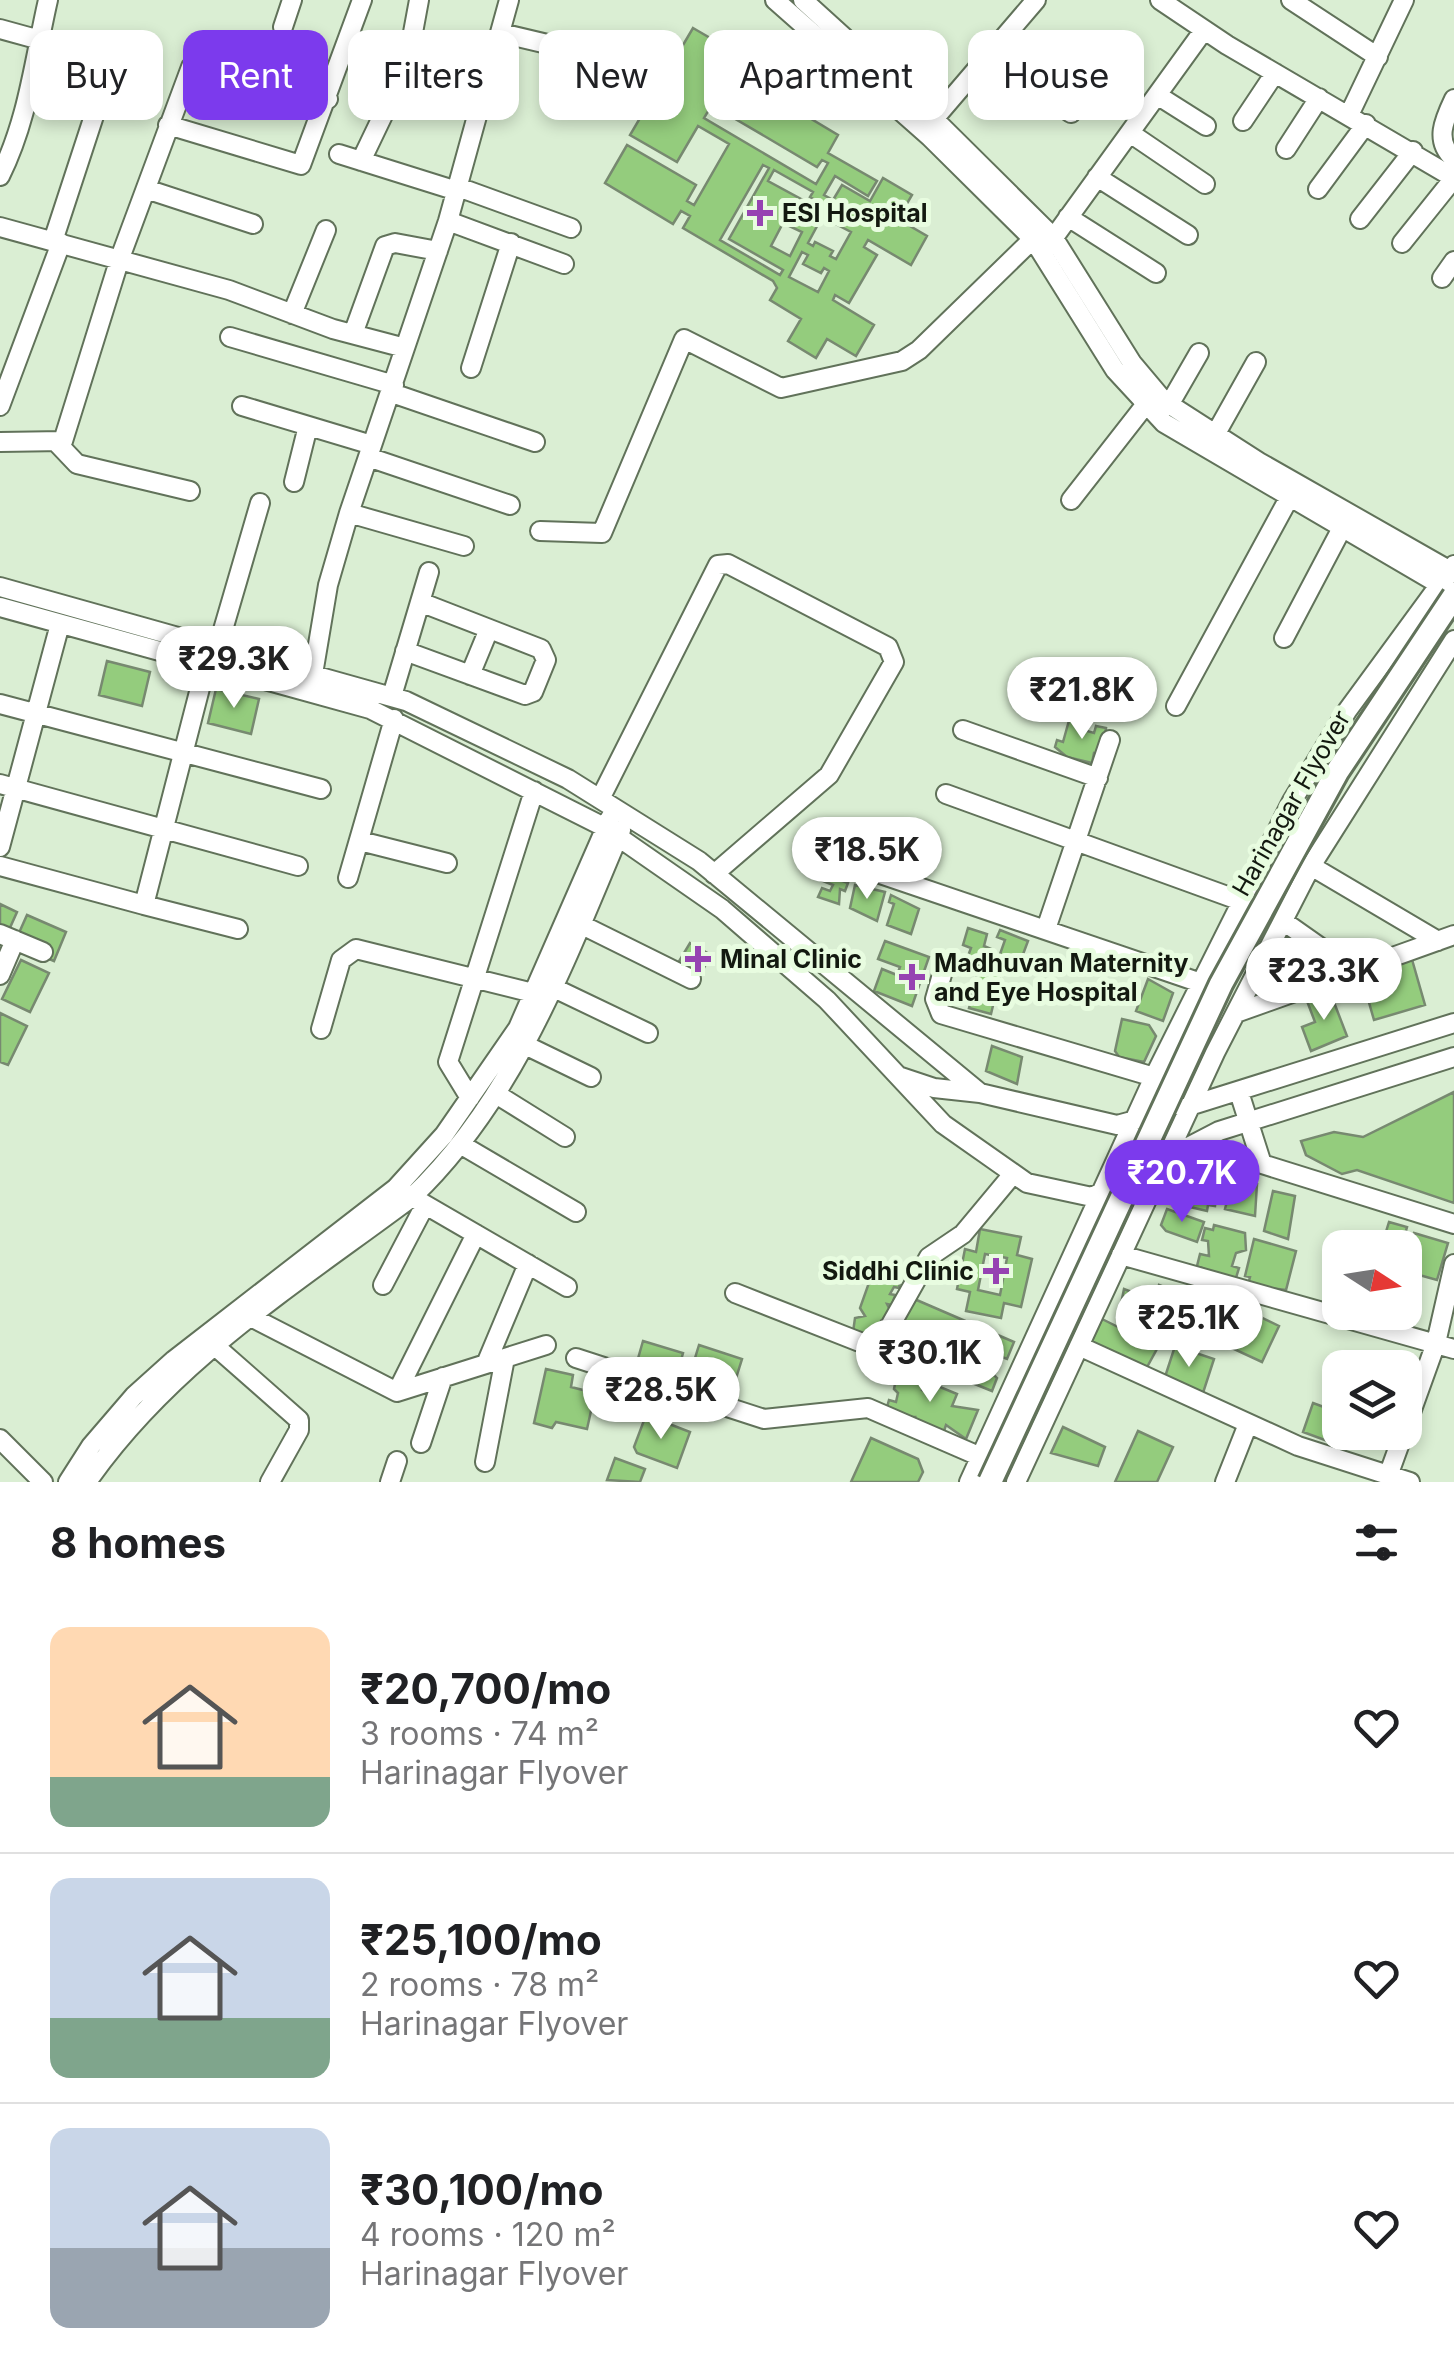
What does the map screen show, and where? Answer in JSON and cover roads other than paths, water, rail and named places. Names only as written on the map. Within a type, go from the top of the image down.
[{"type":"main road","name":"Harinagar Flyover","points":[[990,1482],[1221,984],[1337,772],[1451,580]]},
{"type":"street","points":[[42,30],[48,0]]},
{"type":"street","points":[[283,27],[292,0]]},
{"type":"street","points":[[352,30],[362,0]]},
{"type":"street","points":[[413,30],[419,0]]},
{"type":"street","points":[[502,30],[509,0]]},
{"type":"street","points":[[775,0],[1043,242],[1110,362],[1172,429],[1342,528],[1451,580]]},
{"type":"street","points":[[803,0],[836,30]]},
{"type":"street","points":[[1011,30],[1036,0]]},
{"type":"street","points":[[1291,0],[1378,58]]},
{"type":"street","points":[[1318,189],[1357,120],[1378,58],[1404,0]]},
{"type":"street","points":[[1166,2],[1204,30],[1413,150],[1454,178],[1402,244]]},
{"type":"street","points":[[0,30],[30,38]]},
{"type":"street","points":[[540,531],[602,533],[684,339],[782,388],[902,361],[919,350],[1068,217],[1204,30]]},
{"type":"street","points":[[328,100],[348,44]]},
{"type":"street","points":[[1243,121],[1275,73]]},
{"type":"street","points":[[948,103],[968,81]]},
{"type":"street","points":[[0,176],[15,146],[30,82]]},
{"type":"street","points":[[0,442],[64,441],[120,258],[183,82]]},
{"type":"street","points":[[1158,94],[1206,126]]},
{"type":"street","points":[[1286,149],[1319,98]]},
{"type":"street","points":[[1454,99],[1441,128],[1448,154],[1454,159]]},
{"type":"street","points":[[0,406],[57,242],[94,120]]},
{"type":"street","points":[[168,125],[301,165],[320,120]]},
{"type":"street","points":[[361,161],[380,120]]},
{"type":"street","points":[[312,681],[328,585],[349,513],[448,221],[477,120]]},
{"type":"street","points":[[935,120],[1043,242],[1132,364],[1169,404],[1451,580]]},
{"type":"street","points":[[1130,132],[1205,184]]},
{"type":"street","points":[[1360,219],[1413,150]]},
{"type":"street","points":[[339,154],[571,228]]},
{"type":"street","points":[[1097,178],[1188,235]]},
{"type":"street","points":[[146,189],[253,224]]},
{"type":"street","points":[[1068,217],[1156,274]]},
{"type":"street","points":[[448,221],[564,264]]},
{"type":"street","points":[[0,227],[120,258],[405,348]]},
{"type":"street","points":[[292,314],[326,230]]},
{"type":"street","points":[[353,334],[386,246],[395,242],[438,251]]},
{"type":"street","points":[[471,368],[511,244]]},
{"type":"street","points":[[1442,278],[1454,261]]},
{"type":"street","points":[[230,337],[393,389],[536,442]]},
{"type":"street","points":[[1169,404],[1198,353]]},
{"type":"street","points":[[1215,435],[1256,362]]},
{"type":"street","points":[[1071,500],[1146,404]]},
{"type":"street","points":[[242,406],[308,426],[510,505]]},
{"type":"street","points":[[294,482],[308,426]]},
{"type":"street","points":[[58,444],[76,464],[190,491]]},
{"type":"street","points":[[1176,706],[1289,498]]},
{"type":"street","points":[[144,904],[183,753],[260,503]]},
{"type":"street","points":[[349,513],[464,546]]},
{"type":"street","points":[[1284,638],[1342,528]]},
{"type":"street","points":[[76,1481],[126,1428],[215,1346],[411,1197],[460,1144],[496,1094],[525,1046],[582,926],[611,832],[614,807],[718,565],[728,564],[888,647],[894,662],[842,760],[714,874]]},
{"type":"street","points":[[392,696],[429,572]]},
{"type":"street","points":[[970,1482],[1154,1076],[1292,800],[1347,712],[1451,580]]},
{"type":"street","points":[[0,587],[212,654],[312,681],[392,696],[614,807],[714,874],[980,1092]]},
{"type":"street","points":[[405,651],[524,695],[536,687],[545,654],[420,602]]},
{"type":"street","points":[[0,606],[60,624],[212,654]]},
{"type":"street","points":[[0,847],[8,786],[36,714],[60,624]]},
{"type":"street","points":[[470,675],[489,629]]},
{"type":"street","points":[[1016,1482],[1190,1106],[1311,866],[1454,640]]},
{"type":"street","points":[[312,681],[394,718],[611,832],[722,909],[823,997],[943,1124],[1027,1183],[1068,1195],[1092,1197],[1218,1131],[1454,1057]]},
{"type":"street","points":[[0,704],[321,789]]},
{"type":"street","points":[[348,878],[394,718]]},
{"type":"street","points":[[963,730],[1098,778]]},
{"type":"street","points":[[1046,929],[1110,740]]},
{"type":"street","points":[[8,786],[298,866]]},
{"type":"street","points":[[470,1098],[448,1066],[534,791]]},
{"type":"street","points":[[946,794],[1241,901]]},
{"type":"street","points":[[383,1284],[411,1197],[470,1098],[506,1047],[611,832]]},
{"type":"street","points":[[360,840],[448,864]]},
{"type":"street","points":[[848,862],[1201,983]]},
{"type":"street","points":[[0,866],[238,928]]},
{"type":"street","points":[[1311,866],[1446,938]]},
{"type":"street","points":[[1283,921],[1354,971]]},
{"type":"street","points":[[582,926],[691,979]]},
{"type":"street","points":[[0,975],[7,937],[43,952]]},
{"type":"street","points":[[1236,1013],[1446,938]]},
{"type":"street","points":[[321,1030],[341,960],[350,950],[533,994]]},
{"type":"street","points":[[946,964],[935,999],[940,1014],[1154,1076]]},
{"type":"street","points":[[823,997],[838,979]]},
{"type":"street","points":[[554,988],[648,1034]]},
{"type":"street","points":[[898,1076],[934,1088],[980,1092],[1117,1126],[1454,1023]]},
{"type":"street","points":[[525,1046],[591,1076]]},
{"type":"street","points":[[1238,1092],[1262,1164],[1454,1224]]},
{"type":"street","points":[[496,1094],[565,1137]]},
{"type":"street","points":[[460,1144],[576,1212]]},
{"type":"street","points":[[735,1293],[870,1346],[880,1344],[930,1257],[960,1238],[1014,1174]]},
{"type":"street","points":[[411,1197],[566,1287]]},
{"type":"street","points":[[76,1481],[111,1421],[174,1360],[411,1197]]},
{"type":"street","points":[[397,1392],[476,1234]]},
{"type":"street","points":[[1120,1255],[1445,1346]]},
{"type":"street","points":[[486,1364],[528,1264]]},
{"type":"street","points":[[1422,1394],[1445,1346],[1454,1264]]},
{"type":"street","points":[[251,1318],[397,1392],[546,1345]]},
{"type":"street","points":[[215,1346],[299,1420],[299,1430],[269,1478]]},
{"type":"street","points":[[1079,1346],[1248,1424],[1410,1482]]},
{"type":"street","points":[[485,1462],[505,1358]]},
{"type":"street","points":[[576,1358],[764,1420],[868,1408],[981,1457]]},
{"type":"street","points":[[421,1443],[443,1377]]},
{"type":"street","points":[[1225,1482],[1248,1424]]},
{"type":"street","points":[[0,1439],[38,1481]]},
{"type":"street","points":[[1388,1476],[1397,1450]]},
{"type":"street","points":[[390,1482],[396,1461]]},
{"type":"place","name":"ESI Hospital","points":[[760,213]]},
{"type":"place","name":"Minal Clinic","points":[[698,959]]},
{"type":"place","name":"Madhuvan Maternity and Eye Hospital","points":[[912,977]]},
{"type":"place","name":"Siddhi Clinic","points":[[996,1271]]}]
